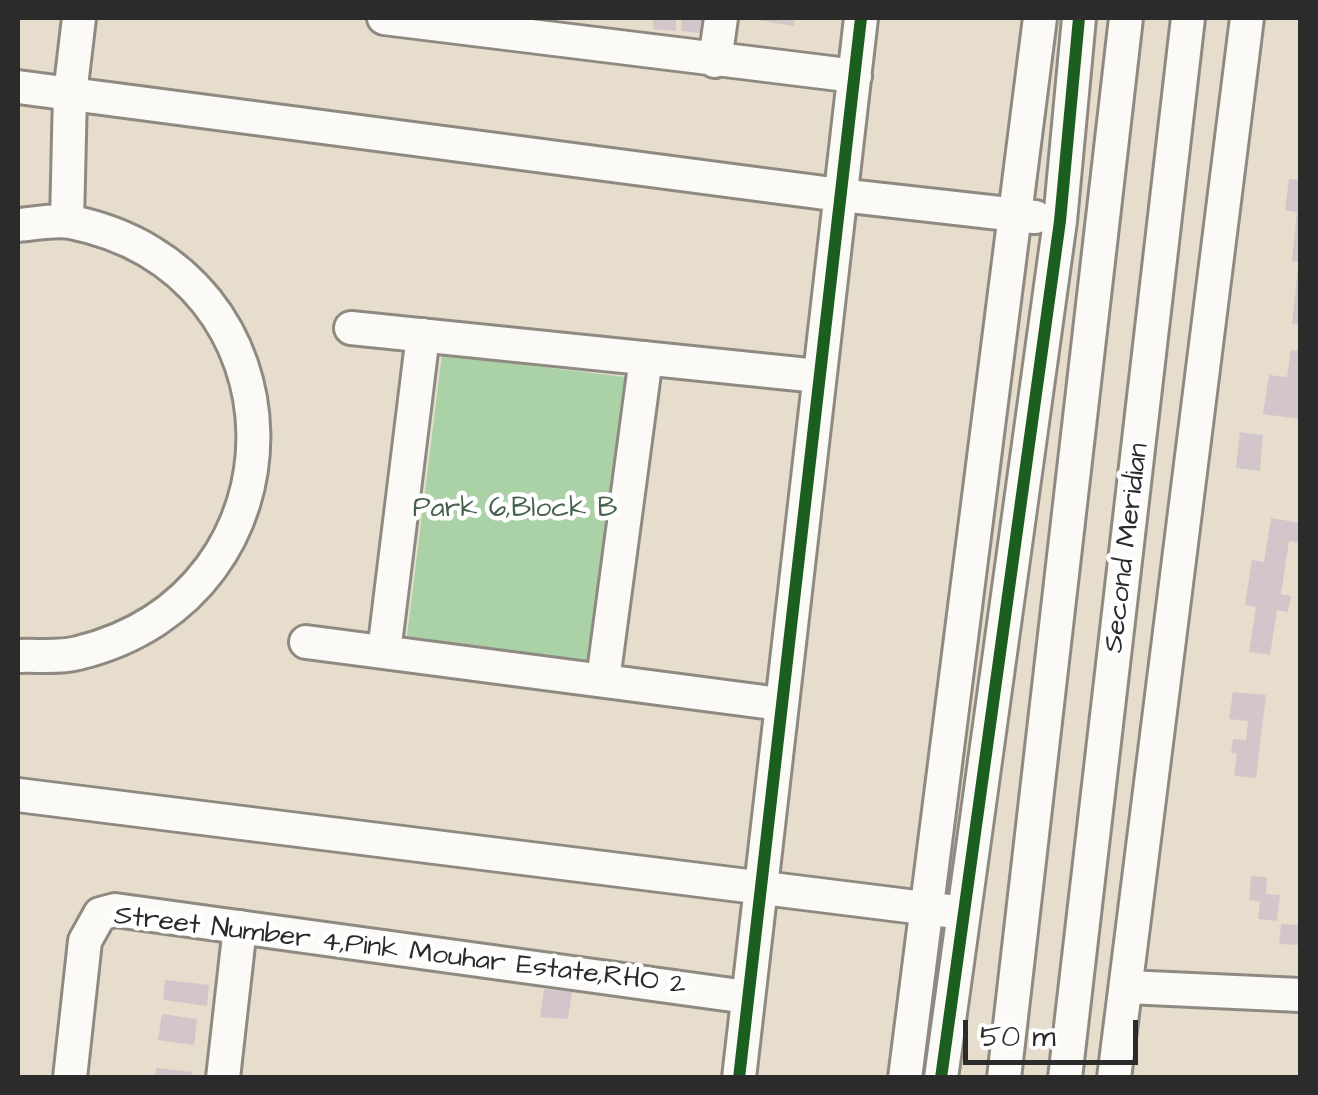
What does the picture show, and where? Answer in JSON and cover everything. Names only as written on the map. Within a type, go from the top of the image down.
[{"type":"street","points":[[67,222],[70,94],[80,18]]},
{"type":"street","points":[[384,18],[855,76]]},
{"type":"street","points":[[715,60],[720,18]]},
{"type":"street","points":[[739,1078],[861,18]]},
{"type":"street","points":[[905,1078],[1040,18]]},
{"type":"street","points":[[941,1078],[1060,221],[1079,18]]},
{"type":"street","points":[[1004,1078],[1126,18]]},
{"type":"street","name":"Second Meridian","points":[[1065,1078],[1188,18]]},
{"type":"street","points":[[1114,1078],[1247,18]]},
{"type":"street","points":[[18,87],[1060,221]]},
{"type":"street","points":[[18,225],[67,222],[133,241],[189,280],[230,335],[252,399],[254,468],[234,534],[195,590],[140,632],[76,654],[18,656]]},
{"type":"street","points":[[351,328],[818,376]]},
{"type":"street","points":[[384,652],[423,335]]},
{"type":"street","points":[[603,680],[646,358]]},
{"type":"street","points":[[306,642],[780,704]]},
{"type":"street","points":[[18,795],[962,914]]},
{"type":"street","name":"Street Number 4,Pink Mouhar Estate,RHO 2","points":[[70,1078],[85,941],[100,914],[115,910],[747,997]]},
{"type":"street","points":[[223,1078],[240,927]]},
{"type":"street","points":[[1126,987],[1300,995]]},
{"type":"green space","name":"Park 6,Block B","points":[[442,355],[625,377],[588,666],[406,644]]},
{"type":"building","points":[[653,18],[676,18],[676,31],[653,29]]},
{"type":"building","points":[[682,18],[710,18],[709,34],[681,31]]},
{"type":"building","points":[[744,18],[795,18],[794,26]]},
{"type":"building","points":[[1289,179],[1300,180],[1300,262],[1292,261],[1297,212],[1285,210]]},
{"type":"building","points":[[1300,268],[1300,325],[1292,324]]},
{"type":"building","points":[[1291,350],[1300,351],[1300,419],[1263,414],[1269,375],[1287,377]]},
{"type":"building","points":[[1240,432],[1263,435],[1260,471],[1236,468]]},
{"type":"building","points":[[1271,518],[1300,523],[1300,532],[1299,543],[1289,541],[1281,594],[1291,596],[1288,612],[1277,610],[1270,655],[1249,652],[1256,607],[1245,605],[1252,560],[1264,562]]},
{"type":"building","points":[[1233,692],[1266,695],[1256,778],[1234,776],[1237,754],[1231,753],[1233,739],[1246,740],[1248,721],[1229,719]]},
{"type":"building","points":[[1251,876],[1267,877],[1266,894],[1280,895],[1277,921],[1258,919],[1260,901],[1249,900]]},
{"type":"building","points":[[1281,924],[1300,925],[1300,945],[1279,944]]},
{"type":"building","points":[[165,980],[209,985],[207,1006],[163,1000]]},
{"type":"building","points":[[544,989],[572,992],[568,1019],[540,1017]]},
{"type":"building","points":[[162,1014],[197,1019],[194,1045],[158,1040]]},
{"type":"building","points":[[156,1068],[192,1072],[192,1078],[155,1078]]},
{"type":"cycle path","points":[[739,1078],[861,18]]},
{"type":"cycle path","points":[[941,1078],[1060,221],[1079,18]]}]
